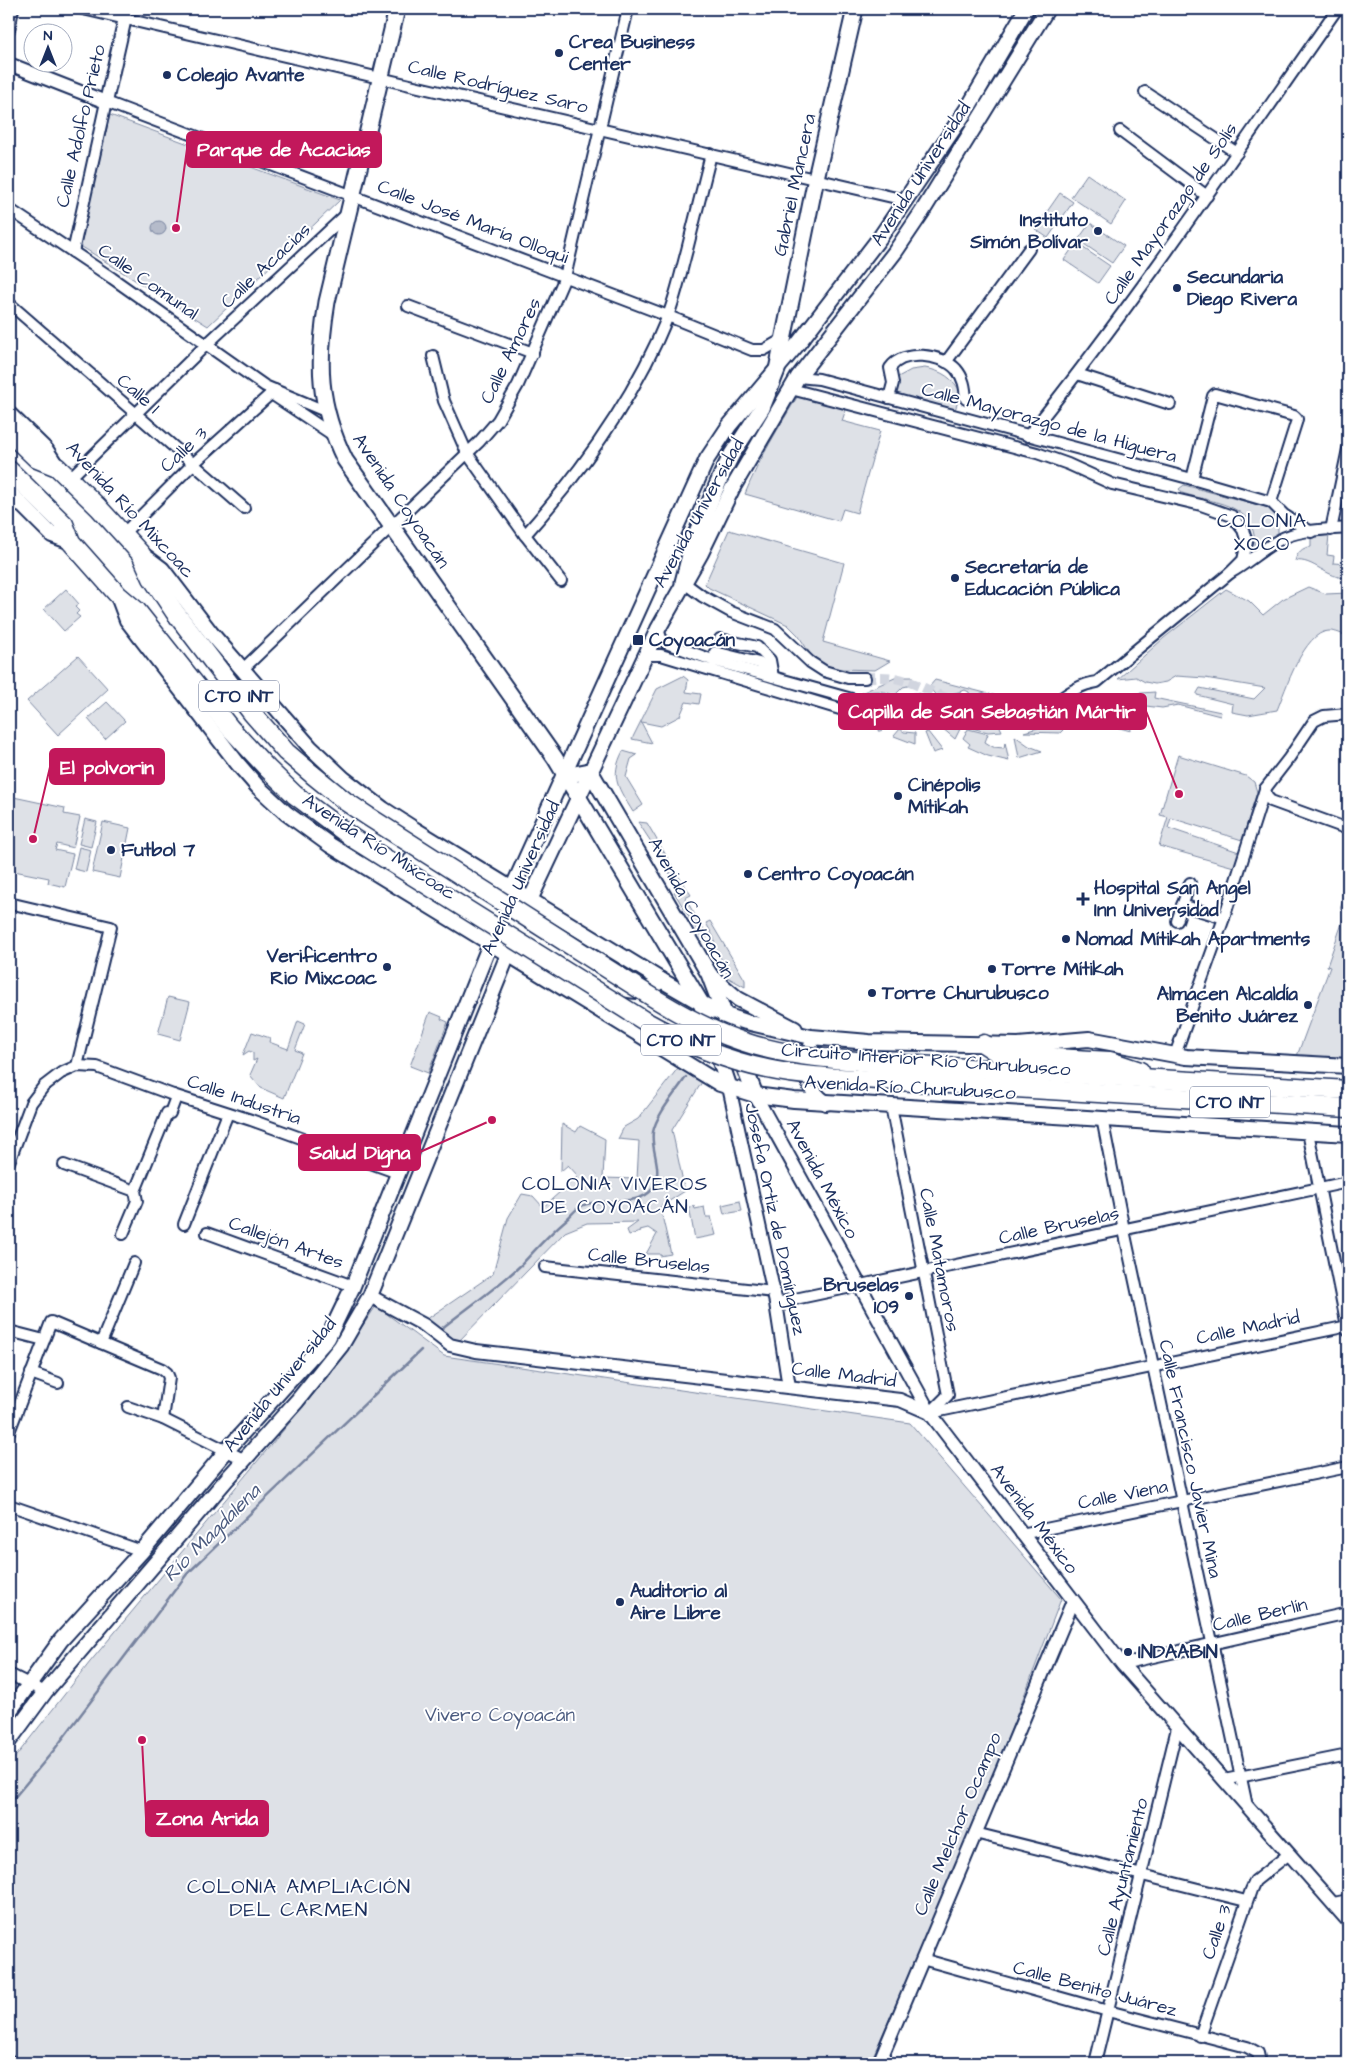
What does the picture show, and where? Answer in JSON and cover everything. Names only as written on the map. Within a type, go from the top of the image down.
[{"type":"highway","name":"CTO INT","points":[[9,432],[37,459],[63,473]]},
{"type":"highway","name":"CTO INT","points":[[9,470],[64,524],[71,542]]},
{"type":"highway","name":"Avenida Río Mixcoac","points":[[63,473],[141,554]]},
{"type":"highway","name":"Avenida Río Mixcoac","points":[[71,542],[118,595]]},
{"type":"highway","name":"CTO INT","points":[[141,554],[152,578],[174,611],[252,713],[286,752],[345,801],[506,926]]},
{"type":"highway","name":"CTO INT","points":[[118,595],[137,611],[248,748],[296,795],[354,839],[506,926]]},
{"type":"highway","name":"Circuito Interior Río Churubusco","points":[[506,926],[653,996],[722,1034],[786,1053],[882,1072],[1348,1108]]},
{"type":"highway","name":"Circuito Interior Río Churubusco","points":[[506,926],[643,1020],[708,1052],[736,1062],[786,1072],[882,1072],[1159,1078],[1348,1090]]},
{"type":"highway","points":[[984,1044],[1001,1054],[1110,1061],[1159,1078]]},
{"type":"highway","points":[[1314,1106],[1348,1116]]},
{"type":"main road","name":"Avenida Coyoacán","points":[[397,9],[348,212],[322,330],[321,361],[325,411],[333,435],[345,460],[555,758],[701,1003],[729,1087]]},
{"type":"main road","name":"Gabriel Mancera","points":[[683,582],[694,540],[722,474],[732,454],[762,408],[776,370],[854,9]]},
{"type":"main road","name":"Avenida Universidad","points":[[9,1741],[45,1692],[296,1401],[341,1346],[370,1296],[508,953],[506,926],[512,889],[707,459],[729,426],[797,345],[881,236],[969,106],[1026,9]]},
{"type":"main road","name":"Avenida Universidad","points":[[9,1712],[62,1640],[142,1551],[227,1450],[328,1338],[353,1286],[398,1174],[506,926],[530,900],[658,629],[701,553],[732,489],[798,377],[895,252],[922,212],[1047,9]]},
{"type":"main road","points":[[797,345],[798,377]]},
{"type":"main road","name":"Avenida Río Mixcoac","points":[[9,414],[46,450],[63,473]]},
{"type":"main road","name":"Avenida Río Mixcoac","points":[[10,493],[52,535],[71,542]]},
{"type":"main road","name":"Avenida Río Mixcoac","points":[[141,554],[162,569],[194,612],[242,670],[310,746],[344,779],[383,809],[512,889]]},
{"type":"main road","name":"Avenida Río Mixcoac","points":[[118,595],[127,620],[238,764],[258,787],[293,818],[330,845],[379,875],[506,926],[508,953]]},
{"type":"main road","name":"Avenida Coyoacán","points":[[590,771],[708,974],[755,1095]]},
{"type":"main road","points":[[564,776],[590,771]]},
{"type":"main road","points":[[379,875],[391,875],[400,872],[411,860],[416,844],[414,829]]},
{"type":"main road","points":[[411,860],[506,926],[618,988],[632,991],[645,990],[654,988],[661,980]]},
{"type":"main road","name":"CTO INT","points":[[512,889],[661,980],[725,1015],[754,1024],[815,1038],[869,1042],[984,1044],[1035,1044],[1072,1039],[1089,1039],[1175,1055],[1348,1066]]},
{"type":"main road","name":"Avenida Río Churubusco","points":[[508,953],[700,1072],[729,1087],[755,1095],[826,1103],[1348,1134]]},
{"type":"main road","points":[[708,974],[738,1000],[815,1038],[810,1050],[806,1076],[812,1090],[826,1103]]},
{"type":"main road","points":[[212,1469],[227,1479]]},
{"type":"street","points":[[9,30],[13,9]]},
{"type":"street","name":"Calle Rodríguez Saro","points":[[84,9],[126,14],[380,77],[906,200]]},
{"type":"street","name":"Calle Amores","points":[[242,670],[467,453],[498,420],[533,353],[565,277],[628,9]]},
{"type":"street","name":"Calle Mayorazgo de Solís","points":[[1028,436],[1077,374],[1207,196],[1337,9]]},
{"type":"street","name":"Calle Adolfo Prieto","points":[[73,252],[126,14]]},
{"type":"street","name":"Calle José María Olloqui","points":[[9,64],[668,316],[752,350],[764,350],[783,339]]},
{"type":"street","points":[[1145,92],[1236,153]]},
{"type":"street","points":[[1120,131],[1207,196]]},
{"type":"street","points":[[525,535],[559,497],[603,436],[640,374],[668,316],[677,288],[711,154]]},
{"type":"street","name":"Calle Comunal","points":[[9,209],[207,344],[270,390],[325,411]]},
{"type":"street","name":"Calle Acacias","points":[[63,473],[135,415],[207,344],[348,212]]},
{"type":"street","points":[[946,362],[1029,249]]},
{"type":"street","name":"Calle 1","points":[[10,305],[244,508]]},
{"type":"street","points":[[408,306],[533,353]]},
{"type":"street","points":[[433,356],[444,400],[467,453],[525,535],[561,581]]},
{"type":"street","points":[[889,398],[893,383],[890,368],[899,359],[921,356],[946,362],[955,369],[965,384],[966,399]]},
{"type":"street","points":[[1077,374],[1170,404]]},
{"type":"street","name":"Calle Mayorazgo de la Higuera","points":[[798,377],[819,379],[1271,502],[1284,515],[1311,532]]},
{"type":"street","points":[[791,389],[1037,453],[1068,464],[1112,484],[1201,505],[1226,513],[1240,525],[1247,542],[1243,560],[1230,573]]},
{"type":"street","points":[[270,390],[333,435]]},
{"type":"street","name":"Calle 3","points":[[123,534],[270,390]]},
{"type":"street","points":[[1192,479],[1215,394],[1276,410],[1294,416],[1297,419],[1271,502]]},
{"type":"street","points":[[1331,530],[1348,449]]},
{"type":"street","points":[[9,511],[10,493]]},
{"type":"street","points":[[1284,515],[1286,536]]},
{"type":"street","points":[[1007,717],[1032,716],[1055,704],[1074,689],[1096,682],[1230,573],[1286,536],[1348,528]]},
{"type":"street","points":[[683,582],[702,596],[731,612],[775,629],[810,662],[824,672],[848,678],[865,678]]},
{"type":"street","points":[[645,656],[658,654],[714,661],[772,674],[877,706],[873,719],[714,661],[666,643],[663,641],[658,629]]},
{"type":"street","points":[[720,639],[756,647],[770,660],[772,674]]},
{"type":"street","points":[[1175,1055],[1224,918],[1265,790],[1290,758],[1314,721],[1324,716],[1348,714]]},
{"type":"street","points":[[1265,790],[1267,797],[1271,801],[1348,829]]},
{"type":"street","points":[[1177,921],[1190,883]]},
{"type":"street","points":[[9,903],[111,927],[77,1066],[61,1073],[44,1086],[30,1103],[11,1148],[9,1162]]},
{"type":"street","points":[[1182,905],[1224,918]]},
{"type":"street","name":"Calle Industria","points":[[77,1066],[97,1067],[398,1174]]},
{"type":"street","name":"Josefa Ortiz de Domínguez","points":[[729,1087],[775,1298],[790,1388]]},
{"type":"street","points":[[123,1234],[137,1201],[136,1191],[167,1113],[170,1113],[173,1105],[176,1096],[173,1095]]},
{"type":"street","name":"Avenida México","points":[[755,1095],[930,1413],[1122,1664],[1348,1921]]},
{"type":"street","name":"Calle Matamoros","points":[[891,1106],[948,1395],[930,1413]]},
{"type":"street","points":[[184,1224],[228,1112]]},
{"type":"street","name":"Calle Francisco Javier Mina","points":[[1102,1118],[1124,1230],[1247,1806]]},
{"type":"street","points":[[1308,1132],[1348,1328]]},
{"type":"street","points":[[64,1165],[136,1191]]},
{"type":"street","name":"Calle Bruselas","points":[[545,1267],[748,1290],[775,1298],[859,1287],[1348,1182]]},
{"type":"street","name":"Callejón Artes","points":[[207,1233],[353,1286]]},
{"type":"street","points":[[101,1343],[134,1263]]},
{"type":"street","name":"Calle Madrid","points":[[370,1296],[424,1325],[454,1346],[486,1352],[900,1400],[930,1413],[1348,1328]]},
{"type":"street","points":[[9,1432],[51,1322],[162,1369],[167,1373],[169,1378],[163,1419]]},
{"type":"street","points":[[9,1331],[44,1340]]},
{"type":"street","points":[[31,1373],[58,1382]]},
{"type":"street","points":[[128,1407],[163,1419],[245,1460]]},
{"type":"street","name":"Calle Viena","points":[[1022,1534],[1348,1467]]},
{"type":"street","points":[[9,1505],[142,1551]]},
{"type":"street","name":"Calle Melchor Ocampo","points":[[879,2063],[1073,1601]]},
{"type":"street","name":"Calle Berlín","points":[[1122,1664],[1348,1614]]},
{"type":"street","points":[[9,1674],[30,1682],[45,1692]]},
{"type":"street","name":"Calle Ayuntamiento","points":[[1095,2063],[1178,1728]]},
{"type":"street","points":[[1224,1780],[1348,1755]]},
{"type":"street","points":[[975,1833],[1246,1901]]},
{"type":"street","name":"Calle 3","points":[[1200,2036],[1246,1901],[1255,1881],[1289,1854]]},
{"type":"street","points":[[1334,1903],[1348,1900]]},
{"type":"street","name":"Calle Benito Juárez","points":[[922,1959],[1200,2036],[1247,2047],[1259,2058]]},
{"type":"street","points":[[9,2060],[12,2063]]},
{"type":"green space","points":[[110,115],[340,200],[208,326],[79,245]]},
{"type":"green space","points":[[1087,174],[1126,201],[1111,224],[1071,197]]},
{"type":"green space","points":[[1060,193],[1073,202],[1048,238],[1035,229]]},
{"type":"green space","points":[[1090,223],[1124,246],[1112,263],[1078,240]]},
{"type":"green space","points":[[1076,243],[1110,266],[1098,283],[1064,260]]},
{"type":"green space","points":[[925,368],[946,376],[958,388],[961,393],[955,410],[894,395],[898,377],[911,370]]},
{"type":"green space","points":[[799,394],[846,409],[842,421],[880,431],[857,513],[843,509],[839,521],[745,494],[763,456]]},
{"type":"green space","points":[[1184,485],[1273,509],[1278,523],[1278,538],[1255,555],[1255,538],[1251,525],[1244,516],[1235,509],[1223,504],[1182,493],[1179,489]]},
{"type":"green space","points":[[729,530],[844,563],[823,642],[890,661],[875,670],[840,669],[827,666],[811,655],[798,635],[788,625],[709,588],[705,584]]},
{"type":"green space","points":[[1329,535],[1327,555],[1334,556],[1333,563],[1348,564],[1348,578],[1333,575],[1302,561],[1295,561],[1300,551],[1311,547],[1311,538]]},
{"type":"green space","points":[[1308,587],[1326,594],[1348,593],[1348,637],[1329,631],[1320,634],[1311,641],[1290,677],[1277,710],[1248,715],[1232,712],[1233,704],[1197,695],[1200,688],[1254,699],[1265,688],[1205,678],[1176,676],[1166,682],[1155,684],[1145,682],[1136,677],[1118,679],[1164,638],[1226,589],[1249,601],[1263,615],[1283,599]]},
{"type":"green space","points":[[66,589],[79,604],[75,607],[79,611],[76,614],[80,617],[64,631],[44,609]]},
{"type":"green space","points":[[78,656],[108,689],[58,735],[27,701]]},
{"type":"green space","points":[[683,676],[688,680],[686,692],[701,694],[699,704],[686,702],[680,716],[661,726],[641,722],[652,743],[632,739],[657,689]]},
{"type":"green space","points":[[897,677],[912,677],[912,685],[903,687],[894,696],[882,691],[861,693]]},
{"type":"green space","points":[[935,680],[997,696],[1001,705],[971,705],[969,692],[965,690],[938,698],[929,687]]},
{"type":"green space","points":[[1155,692],[1154,698],[1221,712],[1220,716],[1178,705],[1162,708],[1146,706],[1138,710],[1133,716],[1130,723],[1131,731],[1081,718],[1081,716],[1112,711],[1127,694]]},
{"type":"green space","points":[[915,693],[921,694],[929,702],[929,714],[921,722],[915,723],[909,722],[901,714],[900,708],[901,702],[909,694]]},
{"type":"green space","points":[[887,699],[891,701],[891,712],[895,722],[879,731]]},
{"type":"green space","points":[[107,702],[125,721],[105,739],[88,719]]},
{"type":"green space","points":[[941,708],[955,709],[943,712],[942,721],[948,728],[960,729],[955,739],[935,722]]},
{"type":"green space","points":[[969,713],[994,714],[1002,731],[988,732],[967,727]]},
{"type":"green space","points":[[1055,723],[1063,730],[1060,733],[1024,732]]},
{"type":"green space","points":[[900,729],[904,732],[915,733],[915,744],[894,736]]},
{"type":"green space","points":[[968,729],[988,734],[985,742],[993,747],[1004,748],[1005,742],[1009,761],[988,756],[968,747],[970,744],[963,738]]},
{"type":"green space","points":[[928,732],[942,750],[933,753],[925,733]]},
{"type":"green space","points":[[1015,736],[1029,746],[1042,751],[1019,758]]},
{"type":"green space","points":[[623,751],[637,755],[631,759],[626,777],[643,805],[633,812],[620,790],[616,776]]},
{"type":"green space","points":[[1178,755],[1246,776],[1254,782],[1257,792],[1242,840],[1171,818],[1168,828],[1239,852],[1234,867],[1159,846],[1168,817],[1160,815]]},
{"type":"green space","points":[[9,796],[65,808],[64,814],[80,817],[73,848],[57,844],[55,850],[73,854],[65,887],[48,883],[49,878],[9,870]]},
{"type":"green space","points":[[85,819],[97,822],[91,847],[79,844]]},
{"type":"green space","name":"Futbol 7","points":[[103,822],[130,828],[120,878],[92,872]]},
{"type":"green space","points":[[638,822],[647,823],[674,869],[665,863]]},
{"type":"green space","points":[[79,847],[91,850],[86,872],[74,869]]},
{"type":"green space","points":[[669,872],[680,878],[691,895],[685,898],[705,932],[707,937],[704,942],[674,892],[679,889]]},
{"type":"green space","points":[[1348,886],[1348,1058],[1297,1056],[1330,967],[1327,966],[1346,912],[1340,909]]},
{"type":"green space","points":[[710,921],[745,980],[745,987],[727,977],[726,967],[715,949],[714,938],[706,923]]},
{"type":"green space","points":[[168,997],[190,1002],[180,1040],[158,1034]]},
{"type":"green space","points":[[430,1012],[448,1022],[428,1073],[410,1066]]},
{"type":"green space","points":[[298,1021],[305,1024],[295,1050],[302,1053],[284,1098],[261,1088],[250,1075],[257,1059],[253,1061],[253,1053],[249,1051],[243,1055],[252,1032],[270,1038],[269,1042],[288,1049]]},
{"type":"green space","points":[[678,1068],[702,1082],[672,1130],[685,1191],[660,1207],[671,1254],[660,1256],[660,1254],[646,1254],[657,1234],[648,1228],[629,1235],[627,1230],[638,1222],[587,1223],[565,1232],[457,1343],[427,1319],[493,1274],[508,1218],[522,1194],[533,1196],[543,1207],[578,1176],[568,1165],[561,1171],[562,1124],[576,1132],[580,1126],[605,1139],[603,1178],[637,1179],[639,1141],[618,1139],[624,1127],[638,1119]]},
{"type":"green space","points":[[740,1201],[742,1211],[724,1214],[722,1205]]},
{"type":"green space","points":[[694,1206],[695,1209],[704,1207],[706,1217],[711,1217],[716,1235],[695,1239],[689,1207]]},
{"type":"green space","name":"Vivero Coyoacán","points":[[376,1306],[444,1356],[910,1423],[1061,1599],[972,1832],[870,2063],[9,2063],[9,1765],[90,1662],[331,1373]]},
{"type":"water","points":[[156,221],[162,221],[166,228],[162,235],[156,235],[152,231],[152,225]]},
{"type":"waterway","name":"Río Magdalena","points":[[441,1329],[512,1273],[581,1206],[589,1203],[639,1198],[653,1188],[657,1174],[653,1146],[655,1125],[662,1111],[686,1077]]},
{"type":"waterway","name":"Río Magdalena","points":[[9,1804],[54,1750],[187,1574],[421,1350]]},
{"type":"tunnel","points":[[865,678],[901,679],[958,703],[1007,717]]},
{"type":"place","name":"Crea Business Center","points":[[559,53]]},
{"type":"place","name":"Colegio Avante","points":[[167,75]]},
{"type":"place","name":"Parque de Acacias","points":[[176,228]]},
{"type":"place","name":"Instituto Simón Bolívar","points":[[1098,231]]},
{"type":"place","name":"Secundaria Diego Rivera","points":[[1177,288]]},
{"type":"place","name":"Secretaría de Educación Pública","points":[[955,578]]},
{"type":"place","name":"Coyoacán","points":[[638,640]]},
{"type":"place","name":"Capilla de San Sebastián Mártir","points":[[1179,794]]},
{"type":"place","name":"Cinépolis Mítikah","points":[[898,796]]},
{"type":"place","name":"El polvorin","points":[[33,839]]},
{"type":"place","name":"Futbol 7","points":[[111,850]]},
{"type":"place","name":"Centro Coyoacán","points":[[748,874]]},
{"type":"place","name":"Hospital San Angel Inn Universidad","points":[[1083,899]]},
{"type":"place","name":"Nomad Mítikah Apartments","points":[[1066,939]]},
{"type":"place","name":"Verificentro Rio Mixcoac","points":[[387,967]]},
{"type":"place","name":"Torre Mítikah","points":[[992,969]]},
{"type":"place","name":"Torre Churubusco","points":[[872,993]]},
{"type":"place","name":"Almacen Alcaldía Benito Juárez","points":[[1308,1005]]},
{"type":"place","name":"Salud Digna","points":[[492,1120]]},
{"type":"place","name":"Bruselas 109","points":[[909,1296]]},
{"type":"place","name":"Auditorio al Aire Libre","points":[[620,1602]]},
{"type":"place","name":"INDAABIN","points":[[1128,1652]]},
{"type":"place","name":"Zona Arida","points":[[142,1740]]},
{"type":"district","name":"COLONIA XOCO","points":[[1262,532]]},
{"type":"district","name":"COLONIA VIVEROS DE COYOACÁN","points":[[615,1196]]},
{"type":"district","name":"COLONIA AMPLIACIÓN DEL CARMEN","points":[[299,1898]]}]
